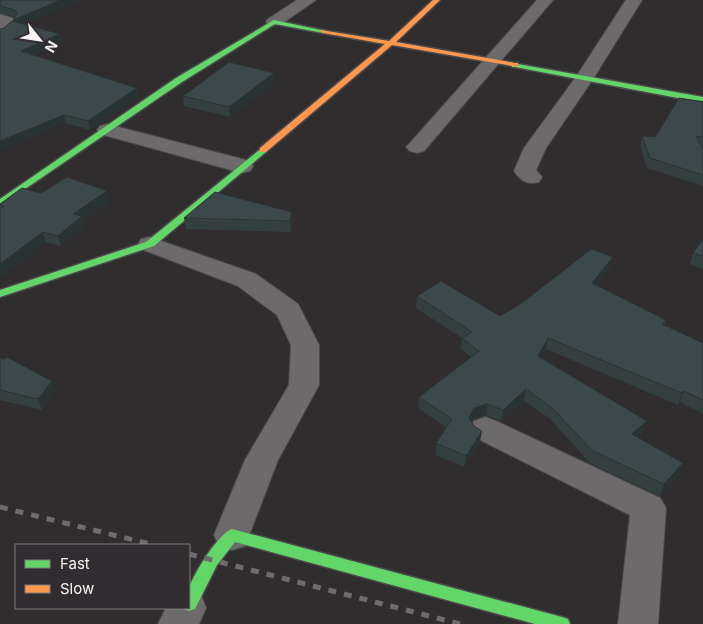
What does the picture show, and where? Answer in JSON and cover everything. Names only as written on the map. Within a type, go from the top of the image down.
[{"type":"street","points":[[0,203],[179,80],[308,0]]},
{"type":"street","points":[[0,294],[150,244],[392,42],[437,0]]},
{"type":"street","points":[[417,147],[545,0]]},
{"type":"street","points":[[531,177],[525,171],[535,148],[584,78],[634,0]]},
{"type":"street","points":[[0,20],[9,22],[0,30]]},
{"type":"street","points":[[274,22],[703,99]]},
{"type":"street","points":[[107,130],[242,166]]},
{"type":"street","points":[[150,244],[247,280],[288,310],[305,345],[304,385],[262,460],[232,535],[212,560],[190,602]]},
{"type":"street","points":[[485,428],[648,508],[638,624]]},
{"type":"street","points":[[232,535],[562,624]]},
{"type":"street","points":[[178,624],[186,609]]},
{"type":"building","points":[[0,0],[61,0],[13,20],[17,14],[15,10],[0,6]]},
{"type":"building","points":[[12,21],[60,34],[21,51],[137,88],[88,121],[64,115],[0,141],[0,29]]},
{"type":"building","points":[[229,62],[274,73],[229,107],[183,96]]},
{"type":"building","points":[[679,98],[703,102],[703,137],[696,136],[703,150],[703,175],[650,158],[642,136],[655,137]]},
{"type":"building","points":[[67,177],[107,191],[73,214],[82,216],[58,236],[43,232],[0,264],[0,209],[4,206],[0,204],[22,188],[41,193]]},
{"type":"building","points":[[215,192],[292,212],[290,221],[184,218]]},
{"type":"building","points":[[703,239],[703,256],[693,253]]},
{"type":"building","points":[[591,249],[613,257],[592,283],[666,320],[662,324],[703,343],[703,400],[548,338],[538,356],[647,421],[632,434],[683,463],[664,484],[593,451],[551,407],[526,389],[503,410],[487,404],[474,408],[469,418],[474,426],[482,431],[466,456],[436,443],[452,419],[419,397],[479,351],[462,338],[472,332],[417,296],[441,281],[500,316],[522,303]]},
{"type":"building","points":[[0,357],[4,359],[7,357],[52,381],[38,399],[0,390]]},
{"type":"railway","points":[[0,507],[150,544]]},
{"type":"railway","points":[[190,554],[460,624]]},
{"type":"traffic: fast","points":[[0,203],[179,80],[274,22],[323,31]]},
{"type":"traffic: fast","points":[[515,65],[703,99]]},
{"type":"traffic: fast","points":[[0,294],[150,244],[263,150]]},
{"type":"traffic: fast","points":[[190,602],[212,560],[232,535],[562,624]]},
{"type":"traffic: slow","points":[[263,150],[392,42],[437,0]]},
{"type":"traffic: slow","points":[[323,31],[515,65]]}]
